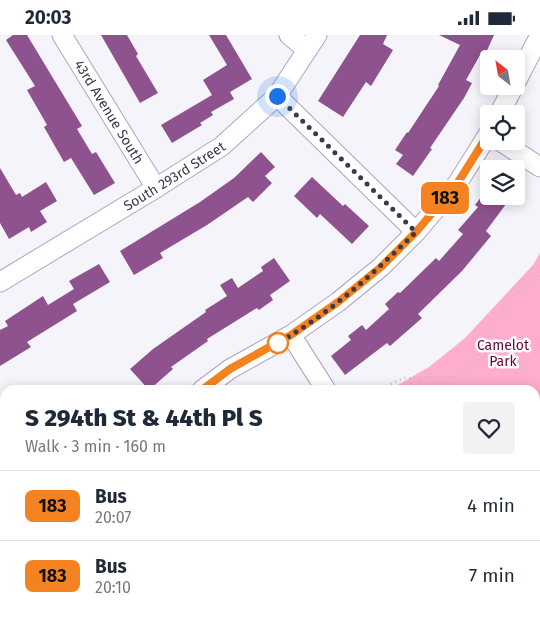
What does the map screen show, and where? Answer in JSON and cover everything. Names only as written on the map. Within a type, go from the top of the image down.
[{"type":"street","name":"43rd Avenue South","points":[[62,35],[156,189]]},
{"type":"street","points":[[289,35],[312,43]]},
{"type":"street","points":[[525,64],[540,35]]},
{"type":"street","name":"South 293rd Street","points":[[0,282],[156,189],[222,146],[277,96],[312,43]]},
{"type":"street","points":[[277,96],[416,232]]},
{"type":"street","points":[[209,385],[230,369],[291,335],[338,302],[381,267],[416,232],[457,184],[480,147]]},
{"type":"street","points":[[514,150],[540,167]]},
{"type":"street","points":[[291,335],[323,385]]},
{"type":"path","points":[[388,385],[404,378],[458,377],[472,367],[507,301],[540,274]]},
{"type":"green space","name":"Camelot Park","points":[[540,253],[540,385],[398,385],[429,367],[465,338],[533,265]]},
{"type":"building","points":[[13,35],[27,35],[82,126],[77,129],[92,154],[96,152],[115,183],[94,195],[71,158],[64,162],[44,127],[47,125],[27,90],[35,86],[6,40]]},
{"type":"building","points":[[101,35],[127,35],[138,54],[136,56],[158,93],[140,103]]},
{"type":"building","points":[[209,35],[226,35],[252,79],[230,92],[234,99],[211,112],[213,115],[200,123],[202,125],[172,143],[161,125],[212,95],[203,80],[227,65]]},
{"type":"building","points":[[360,35],[387,35],[383,44],[393,50],[371,86],[366,82],[343,117],[318,101]]},
{"type":"building","points":[[439,35],[494,35],[487,50],[480,50],[480,55],[466,80],[472,83],[464,98],[413,176],[396,164],[403,155],[395,150],[439,86],[460,45]]},
{"type":"building","points":[[261,152],[275,167],[265,176],[272,183],[253,202],[248,197],[207,225],[160,253],[163,258],[134,275],[120,251],[200,202],[234,178]]},
{"type":"building","points":[[0,168],[16,195],[20,193],[22,197],[46,182],[57,201],[40,211],[47,222],[31,232],[29,227],[9,239],[0,223]]},
{"type":"building","points":[[312,177],[343,206],[345,204],[369,226],[352,244],[320,214],[317,218],[294,196]]},
{"type":"building","points":[[480,199],[480,205],[505,205],[486,231],[491,236],[462,271],[418,314],[422,318],[390,346],[387,343],[345,375],[331,356],[351,340],[348,336],[362,325],[366,330],[389,309],[385,304],[398,292],[400,293],[436,258],[439,261],[463,234],[458,230],[478,207],[475,205]]},
{"type":"building","points":[[274,258],[290,281],[270,295],[273,300],[207,339],[208,341],[171,367],[173,369],[155,385],[144,385],[130,369],[153,349],[227,296],[220,285],[232,278],[238,288],[263,271],[261,267]]},
{"type":"building","points":[[99,264],[110,282],[73,304],[77,311],[27,342],[31,347],[0,366],[0,330],[8,326],[5,321],[43,296],[48,305],[74,289],[69,281]]},
{"type":"bus line","name":"183","points":[[209,385],[230,369],[291,335],[338,302],[381,267],[416,232],[457,184],[480,147]]},
{"type":"route","points":[[277,96],[416,232],[381,267],[338,302],[276,344],[278,343]]}]
